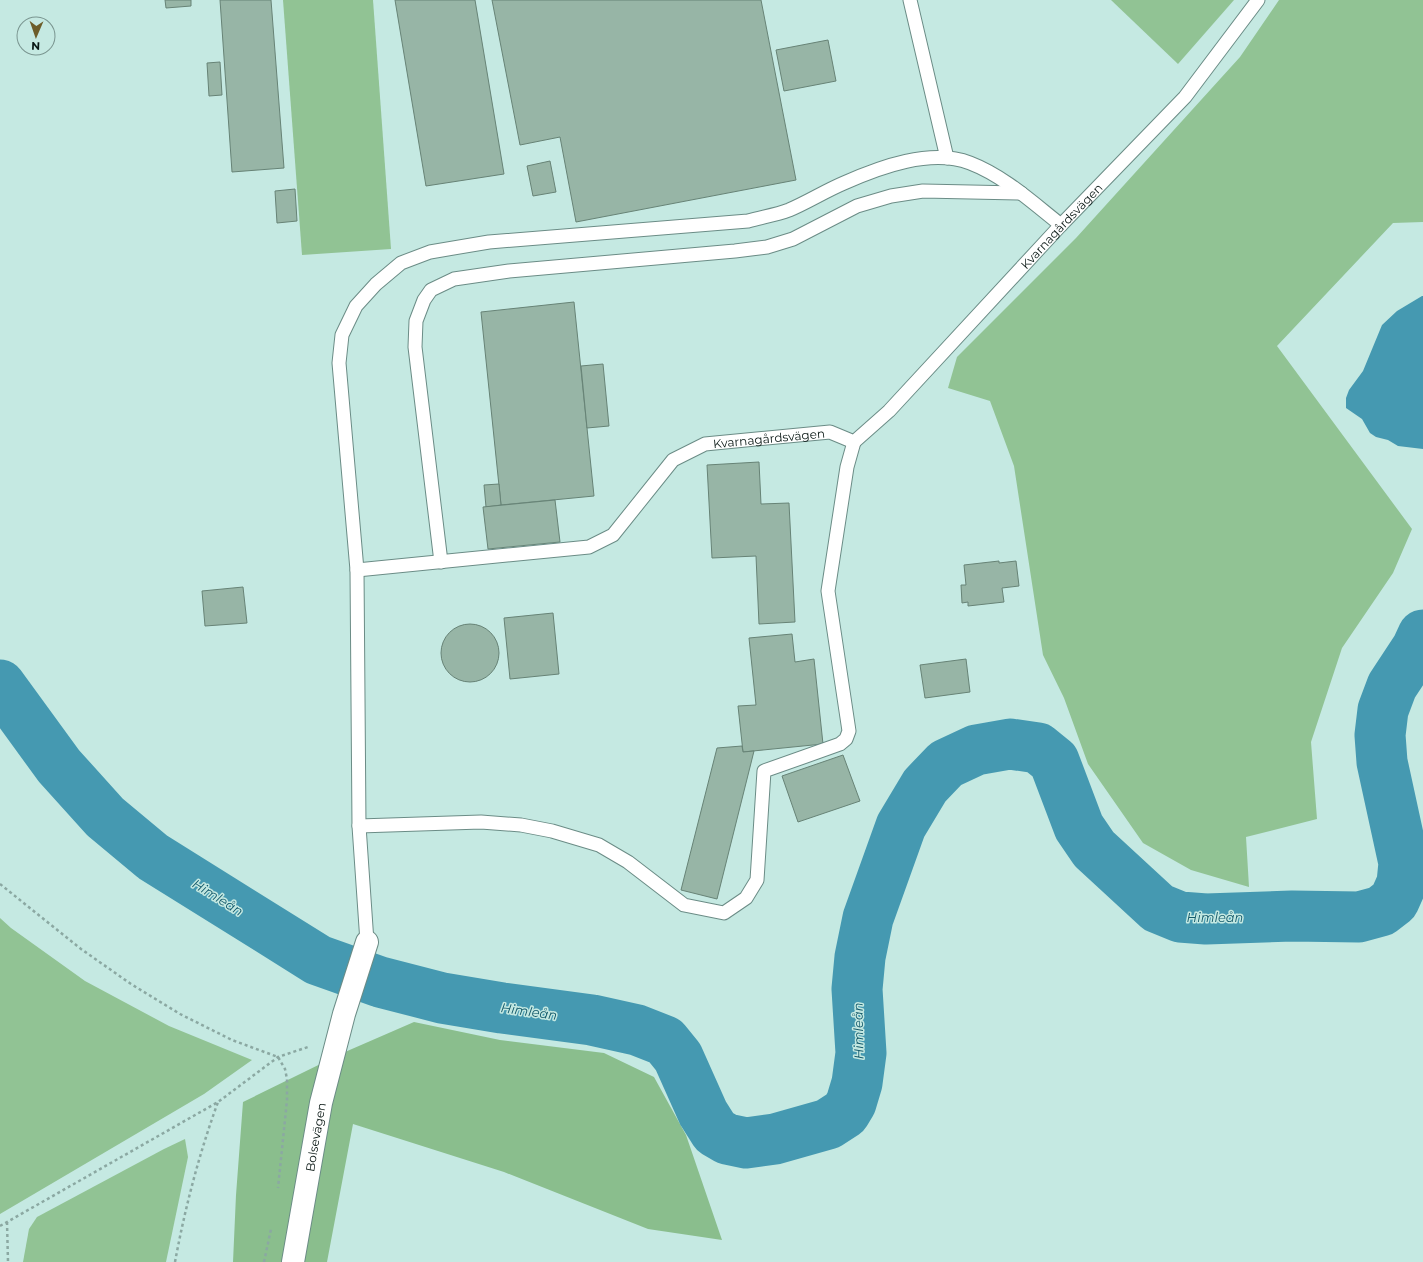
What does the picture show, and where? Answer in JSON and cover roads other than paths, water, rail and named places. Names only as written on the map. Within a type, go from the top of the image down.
[{"type":"street","name":"Bolsevägen","points":[[293,1262],[321,1103],[344,1014],[367,942]]},
{"type":"lane","points":[[910,0],[947,158]]},
{"type":"lane","name":"Kvarnagårdsvägen","points":[[441,562],[589,547],[613,535],[673,460],[705,444],[830,432],[854,442],[889,410],[930,368],[1061,225],[1185,97],[1258,0]]},
{"type":"lane","points":[[367,942],[359,826],[357,570],[339,363],[342,334],[356,306],[376,284],[401,263],[430,252],[489,242],[748,221],[788,210],[844,183],[880,168],[923,158],[947,158],[969,163],[989,172],[1021,194],[1061,225]]},
{"type":"lane","points":[[357,570],[441,562],[415,347],[416,321],[424,300],[431,290],[454,279],[509,271],[767,247],[793,238],[857,206],[892,196],[923,191],[1021,194]]},
{"type":"lane","points":[[359,826],[482,822],[521,825],[552,831],[599,845],[628,862],[684,905],[724,913],[746,898],[756,880],[764,771],[840,744],[846,739],[849,731],[828,591],[847,467],[854,442]]},
{"type":"water","points":[[1422,296],[1423,449],[1398,446],[1388,440],[1376,437],[1370,433],[1362,419],[1346,408],[1346,398],[1349,390],[1363,371],[1382,325],[1397,311]]},
{"type":"waterway","name":"Himleån","points":[[0,685],[59,766],[105,817],[153,857],[318,960],[380,982],[442,998],[592,1020],[637,1030],[665,1041],[678,1057],[703,1113],[715,1132],[727,1139],[746,1143],[775,1139],[828,1124],[845,1113],[851,1103],[857,1083],[861,1053],[857,989],[860,957],[868,918],[901,826],[925,786],[946,764],[976,750],[1010,744],[1038,748],[1054,761],[1079,827],[1094,849],[1158,908],[1180,917],[1206,919],[1292,916],[1359,917],[1381,911],[1394,901],[1402,883],[1404,863],[1382,762],[1380,735],[1383,710],[1392,686],[1417,648],[1423,635]]}]
